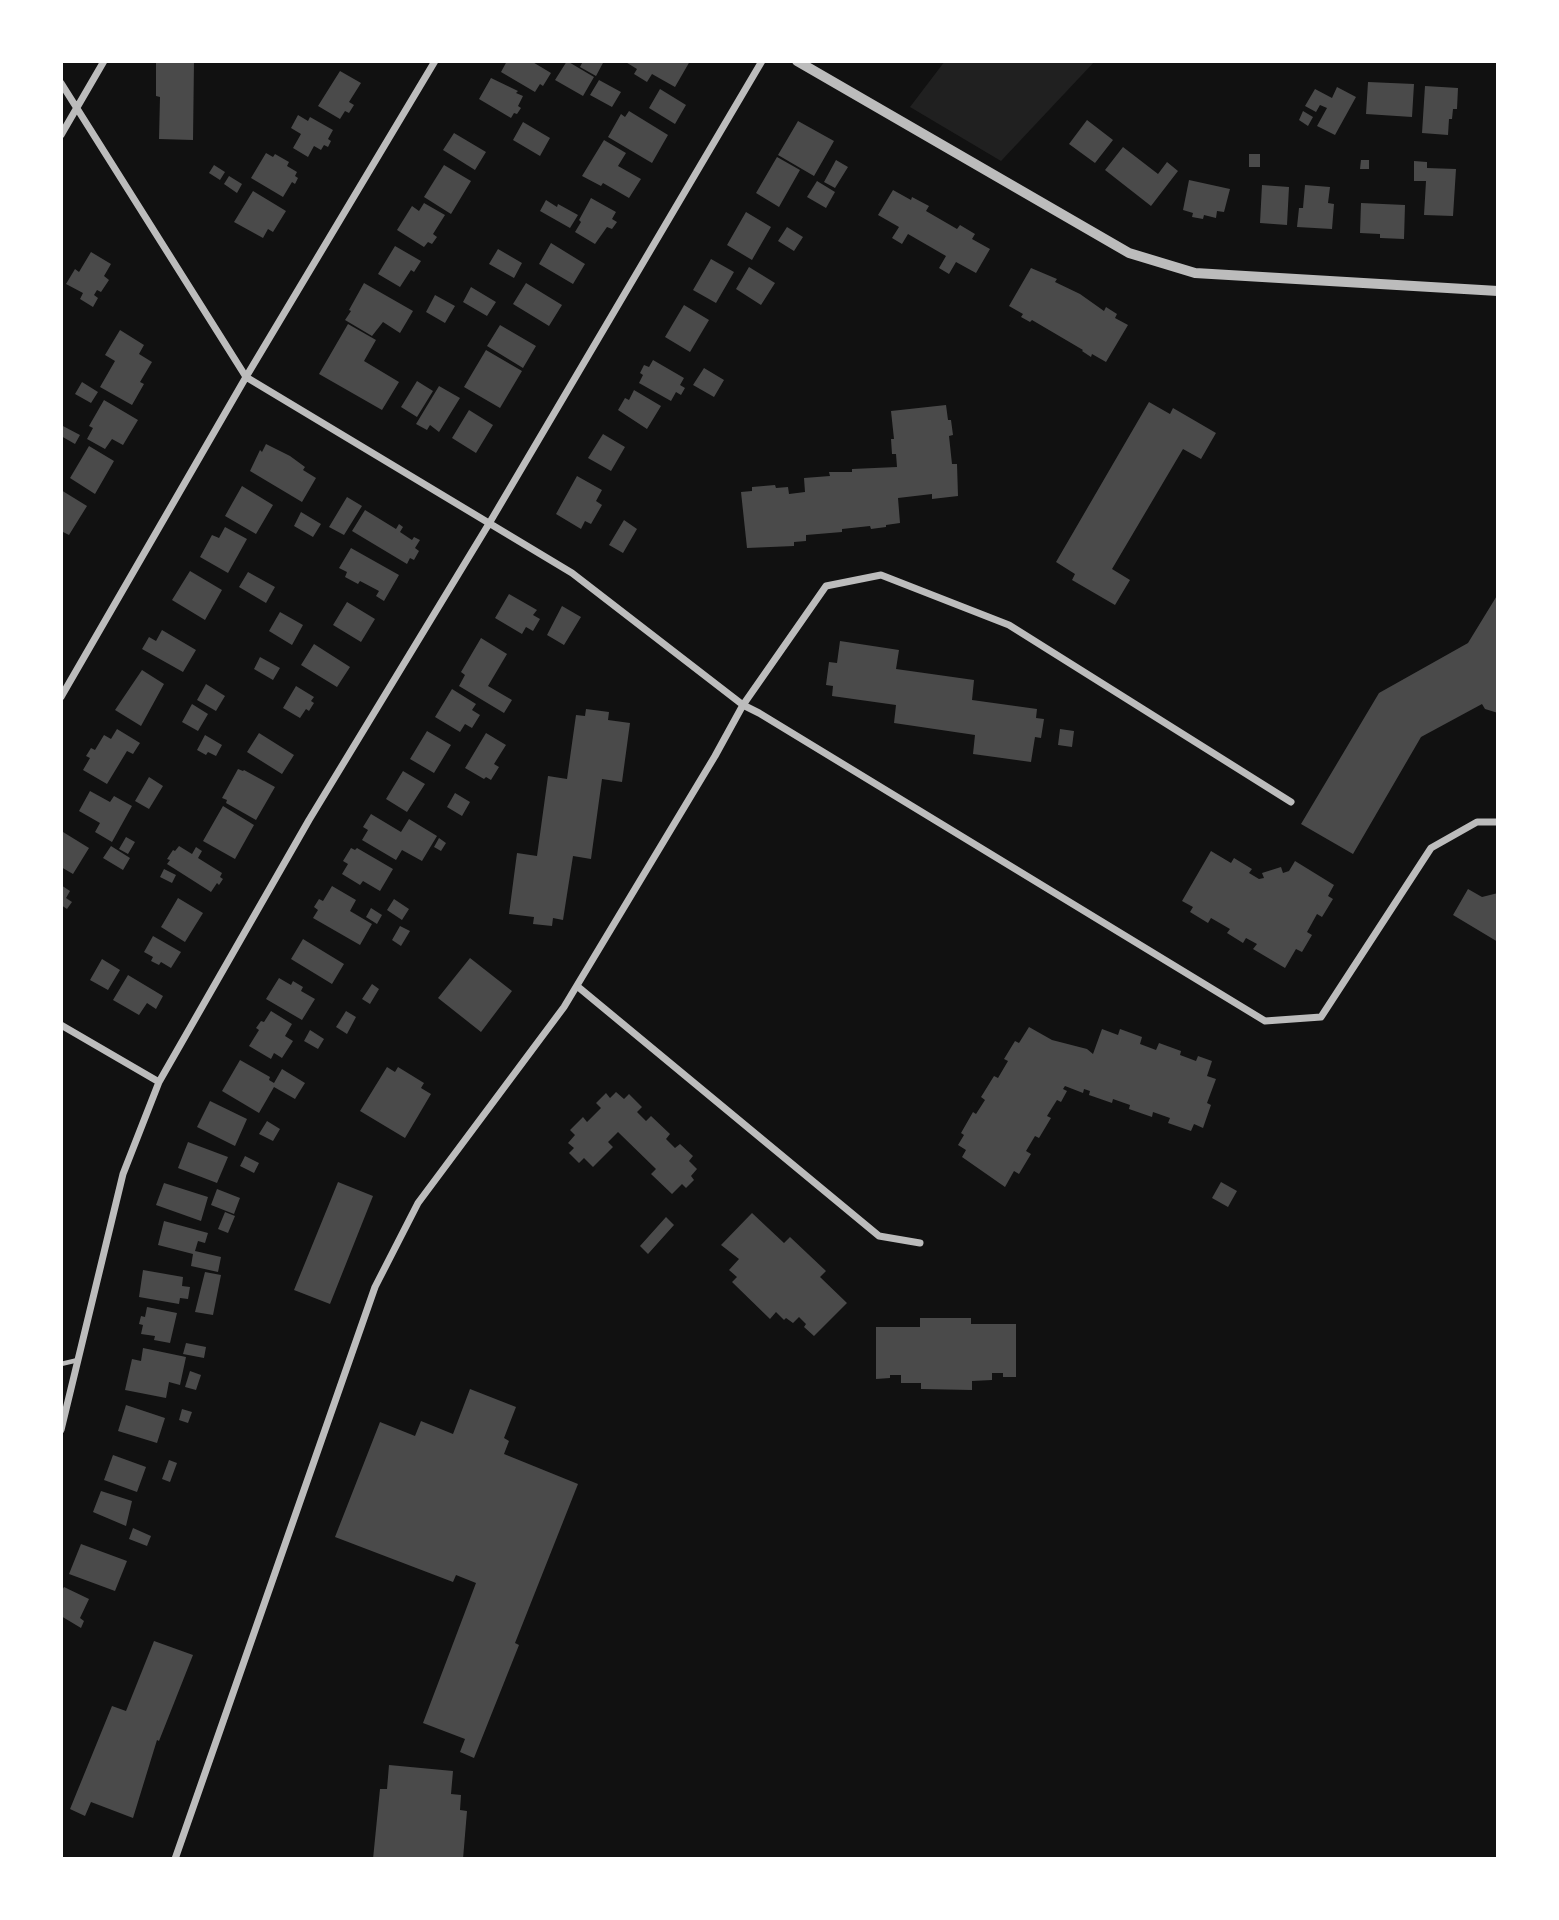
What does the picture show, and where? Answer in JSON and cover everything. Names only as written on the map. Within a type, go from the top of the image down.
[{"type":"street","points":[[61,135],[104,61]]},
{"type":"street","points":[[61,697],[246,377],[435,61]]},
{"type":"street","points":[[61,1430],[123,1174],[159,1082],[310,820],[490,522],[762,61]]},
{"type":"street","points":[[797,61],[1129,253],[1195,273],[1498,291]]},
{"type":"street","points":[[61,83],[246,377],[572,573],[743,705],[1265,1021],[1321,1017],[1431,848],[1477,822],[1498,822]]},
{"type":"street","points":[[175,1859],[375,1287],[418,1203],[577,986],[743,705],[825,586],[881,575],[1009,625],[1291,802]]},
{"type":"street","points":[[577,986],[879,1236],[920,1242]]},
{"type":"street","points":[[61,1025],[159,1082]]},
{"type":"lane","points":[[61,1364],[79,1360]]},
{"type":"shaded area","points":[[945,61],[1095,61],[1001,161],[910,107]]},
{"type":"building","points":[[156,61],[194,61],[193,140],[159,139],[160,97],[156,96]]},
{"type":"building","points":[[507,61],[531,61],[551,73],[543,86],[540,84],[535,92],[501,72]]},
{"type":"building","points":[[567,61],[594,77],[583,96],[555,80]]},
{"type":"building","points":[[583,61],[604,61],[596,76],[580,67]]},
{"type":"building","points":[[624,61],[690,61],[675,87],[652,74],[647,82],[634,74],[637,69]]},
{"type":"building","points":[[340,71],[361,83],[349,102],[354,105],[349,113],[345,111],[340,119],[318,106]]},
{"type":"building","points":[[491,78],[523,96],[518,106],[521,108],[511,118],[479,99]]},
{"type":"building","points":[[599,80],[621,92],[612,107],[590,95]]},
{"type":"building","points":[[1368,82],[1414,84],[1412,117],[1366,114]]},
{"type":"building","points":[[1425,86],[1458,88],[1457,109],[1453,109],[1452,119],[1449,119],[1448,135],[1422,133]]},
{"type":"building","points":[[1337,87],[1356,97],[1335,135],[1317,126],[1327,108],[1320,105],[1316,112],[1305,106],[1315,89],[1332,98]]},
{"type":"building","points":[[660,89],[686,105],[675,124],[649,108]]},
{"type":"building","points":[[629,111],[668,135],[652,163],[608,137],[621,114],[625,117]]},
{"type":"building","points":[[1303,111],[1313,117],[1308,126],[1299,120]]},
{"type":"building","points":[[298,115],[308,121],[310,117],[333,130],[328,139],[331,141],[328,147],[324,145],[321,150],[314,146],[308,157],[293,148],[301,134],[291,128]]},
{"type":"building","points":[[1087,120],[1113,140],[1095,163],[1069,144]]},
{"type":"building","points":[[798,121],[834,141],[814,176],[778,155]]},
{"type":"building","points":[[523,122],[550,138],[540,156],[513,140]]},
{"type":"building","points":[[454,133],[486,152],[475,170],[443,150]]},
{"type":"building","points":[[604,140],[626,153],[618,166],[641,179],[629,198],[603,183],[601,186],[582,176]]},
{"type":"building","points":[[1123,147],[1158,174],[1167,162],[1178,171],[1151,206],[1105,170]]},
{"type":"building","points":[[266,153],[273,157],[275,154],[289,162],[287,166],[297,172],[295,184],[292,182],[283,197],[251,178]]},
{"type":"building","points":[[1249,154],[1260,154],[1260,167],[1249,167]]},
{"type":"building","points":[[777,157],[800,170],[779,207],[756,193]]},
{"type":"building","points":[[836,160],[848,167],[835,188],[824,182]]},
{"type":"building","points":[[1361,160],[1369,160],[1369,169],[1360,169]]},
{"type":"building","points":[[1414,161],[1427,162],[1427,168],[1456,169],[1453,216],[1424,215],[1426,181],[1414,181]]},
{"type":"building","points":[[214,165],[225,172],[220,180],[209,173]]},
{"type":"building","points":[[444,165],[471,181],[451,214],[424,197]]},
{"type":"building","points":[[229,176],[242,184],[237,193],[224,184]]},
{"type":"building","points":[[1189,180],[1230,189],[1224,212],[1217,211],[1216,218],[1204,215],[1203,219],[1192,217],[1193,213],[1183,210]]},
{"type":"building","points":[[817,181],[835,192],[826,208],[807,197]]},
{"type":"building","points":[[1262,185],[1289,187],[1287,225],[1260,223]]},
{"type":"building","points":[[1305,185],[1330,187],[1328,203],[1334,204],[1332,229],[1297,227],[1299,208],[1303,208]]},
{"type":"building","points":[[893,190],[929,206],[926,211],[957,229],[960,225],[975,234],[972,239],[990,249],[976,273],[956,262],[949,274],[939,268],[946,256],[908,234],[902,244],[892,238],[899,227],[878,215]]},
{"type":"building","points":[[253,191],[286,211],[273,232],[268,229],[263,238],[234,222]]},
{"type":"building","points":[[591,198],[616,212],[612,219],[617,222],[612,229],[607,227],[595,244],[575,232]]},
{"type":"building","points":[[546,200],[578,215],[570,228],[540,211]]},
{"type":"building","points":[[424,203],[445,215],[433,234],[437,237],[432,244],[428,242],[424,247],[397,230],[412,206],[419,211]]},
{"type":"building","points":[[1361,203],[1405,205],[1404,239],[1380,238],[1380,234],[1360,233]]},
{"type":"building","points":[[746,212],[771,227],[752,260],[727,245]]},
{"type":"building","points":[[787,227],[803,237],[794,251],[778,241]]},
{"type":"building","points":[[551,243],[585,264],[573,284],[539,264]]},
{"type":"building","points":[[395,246],[421,261],[414,272],[411,270],[400,287],[378,274]]},
{"type":"building","points":[[498,249],[522,263],[514,278],[489,264]]},
{"type":"building","points":[[91,252],[111,264],[104,276],[109,280],[101,292],[97,290],[94,295],[98,298],[93,307],[80,299],[83,293],[66,284],[75,269],[79,272]]},
{"type":"building","points":[[711,259],[734,272],[716,303],[693,290]]},
{"type":"building","points":[[749,267],[775,283],[761,305],[736,289]]},
{"type":"building","points":[[1031,268],[1057,279],[1055,282],[1080,294],[1104,311],[1106,307],[1117,314],[1115,318],[1128,325],[1106,362],[1092,354],[1091,357],[1032,320],[1030,322],[1021,317],[1023,314],[1009,306]]},
{"type":"building","points":[[364,283],[413,311],[400,333],[383,322],[372,336],[345,320]]},
{"type":"building","points":[[526,283],[562,305],[549,326],[513,304]]},
{"type":"building","points":[[471,287],[496,302],[487,316],[463,302]]},
{"type":"building","points":[[435,295],[455,306],[445,323],[426,312]]},
{"type":"building","points":[[684,305],[709,320],[690,352],[665,337]]},
{"type":"building","points":[[348,324],[376,340],[364,361],[399,382],[382,410],[319,374]]},
{"type":"building","points":[[500,325],[536,346],[523,368],[487,346]]},
{"type":"building","points":[[120,330],[144,345],[139,354],[152,362],[140,382],[144,384],[132,405],[100,387],[115,361],[105,355]]},
{"type":"building","points":[[486,350],[522,371],[500,408],[464,387]]},
{"type":"building","points":[[653,360],[684,378],[680,385],[685,388],[681,395],[676,392],[671,401],[639,383],[644,365],[649,367]]},
{"type":"building","points":[[704,368],[724,380],[714,397],[693,385]]},
{"type":"building","points":[[417,381],[433,391],[417,417],[401,407]]},
{"type":"building","points":[[82,382],[98,392],[91,403],[75,394]]},
{"type":"building","points":[[439,386],[460,398],[439,432],[430,425],[427,430],[416,424]]},
{"type":"building","points":[[634,390],[661,406],[647,429],[618,410],[625,398],[629,400]]},
{"type":"building","points":[[104,400],[138,420],[123,445],[112,439],[105,449],[87,439],[93,428],[89,426]]},
{"type":"building","points":[[1149,402],[1170,414],[1173,408],[1216,433],[1201,459],[1183,449],[1112,569],[1130,580],[1115,605],[1072,580],[1075,574],[1056,562]]},
{"type":"building","points":[[946,405],[953,435],[949,436],[952,464],[957,464],[958,496],[932,499],[932,494],[898,498],[900,523],[886,527],[871,529],[870,526],[806,535],[806,541],[794,542],[794,546],[747,548],[741,492],[752,491],[752,487],[775,485],[776,488],[788,487],[789,494],[805,492],[804,478],[830,476],[829,472],[852,472],[852,469],[897,467],[896,454],[892,454],[891,439],[894,439],[891,411]]},
{"type":"building","points":[[469,410],[493,425],[476,453],[452,438]]},
{"type":"building","points":[[61,425],[80,435],[75,444],[61,436]]},
{"type":"building","points":[[603,434],[625,447],[611,471],[588,458]]},
{"type":"building","points":[[266,444],[290,456],[305,467],[303,470],[316,478],[302,502],[250,471],[260,450],[262,452]]},
{"type":"building","points":[[89,446],[114,461],[95,494],[70,478]]},
{"type":"building","points":[[577,476],[602,490],[596,501],[602,505],[591,524],[585,521],[581,529],[556,514]]},
{"type":"building","points":[[242,486],[273,505],[256,534],[225,516]]},
{"type":"building","points":[[61,490],[87,506],[69,535],[61,531]]},
{"type":"building","points":[[347,497],[362,506],[344,535],[329,527]]},
{"type":"building","points":[[365,510],[396,529],[399,524],[403,527],[400,532],[412,540],[414,537],[420,540],[415,548],[419,551],[414,560],[410,558],[407,564],[352,531]]},
{"type":"building","points":[[301,512],[321,524],[313,537],[294,526]]},
{"type":"building","points":[[624,520],[637,529],[623,553],[609,545]]},
{"type":"building","points":[[225,527],[247,539],[228,573],[200,557],[212,535],[219,538]]},
{"type":"building","points":[[351,548],[399,575],[384,601],[376,596],[379,591],[345,577],[347,572],[339,568]]},
{"type":"building","points":[[190,571],[222,590],[205,620],[172,600]]},
{"type":"building","points":[[248,572],[275,587],[266,603],[239,587]]},
{"type":"building","points":[[509,594],[537,610],[533,615],[540,619],[533,631],[526,627],[522,634],[495,618]]},
{"type":"building","points":[[1498,594],[1498,713],[1485,709],[1482,704],[1421,737],[1353,854],[1301,824],[1379,693],[1468,643]]},
{"type":"building","points":[[347,602],[375,619],[361,642],[333,625]]},
{"type":"building","points":[[562,606],[581,617],[564,645],[547,635]]},
{"type":"building","points":[[280,612],[303,625],[292,645],[269,631]]},
{"type":"building","points":[[162,630],[196,650],[183,672],[142,649],[149,637],[156,641]]},
{"type":"building","points":[[481,638],[507,654],[488,686],[512,700],[504,713],[459,686],[465,675],[461,672]]},
{"type":"building","points":[[840,641],[899,650],[896,669],[974,680],[972,700],[1037,709],[1036,718],[1044,719],[1041,738],[1035,737],[1031,762],[973,754],[975,735],[894,723],[896,705],[832,696],[833,686],[826,685],[829,662],[837,663]]},
{"type":"building","points":[[314,644],[350,667],[337,687],[301,665]]},
{"type":"building","points":[[260,657],[280,668],[273,680],[254,669]]},
{"type":"building","points":[[142,670],[164,684],[141,726],[115,710]]},
{"type":"building","points":[[206,684],[225,696],[216,711],[197,700]]},
{"type":"building","points":[[296,686],[314,697],[309,711],[306,709],[300,718],[283,708]]},
{"type":"building","points":[[452,689],[476,704],[472,710],[480,715],[472,728],[465,724],[460,732],[435,717]]},
{"type":"building","points":[[192,704],[208,714],[198,731],[182,722]]},
{"type":"building","points":[[586,709],[609,712],[608,720],[630,723],[622,782],[602,779],[591,859],[573,856],[563,920],[553,918],[552,926],[533,924],[534,917],[509,914],[517,853],[537,856],[548,776],[567,779],[576,715],[585,716]]},
{"type":"building","points":[[117,729],[140,743],[133,754],[127,751],[107,784],[83,770],[90,758],[86,756],[91,748],[95,750],[104,735],[111,739]]},
{"type":"building","points":[[1060,729],[1074,731],[1072,747],[1058,745]]},
{"type":"building","points":[[427,731],[451,745],[434,773],[410,759]]},
{"type":"building","points":[[259,733],[294,755],[282,774],[247,752]]},
{"type":"building","points":[[486,733],[506,745],[494,764],[499,767],[491,780],[465,768]]},
{"type":"building","points":[[205,735],[222,745],[216,756],[197,750]]},
{"type":"building","points":[[238,769],[275,787],[256,820],[222,798]]},
{"type":"building","points":[[403,771],[425,784],[407,812],[386,799]]},
{"type":"building","points":[[149,777],[163,786],[149,809],[135,801]]},
{"type":"building","points":[[90,791],[110,802],[114,796],[132,806],[112,842],[95,832],[100,823],[79,811]]},
{"type":"building","points":[[455,793],[470,802],[462,816],[447,807]]},
{"type":"building","points":[[223,806],[254,825],[235,859],[203,841]]},
{"type":"building","points":[[371,814],[401,832],[409,819],[437,836],[422,861],[402,850],[396,860],[362,840],[368,830],[363,827]]},
{"type":"building","points":[[63,832],[89,848],[73,874],[61,867]]},
{"type":"building","points":[[126,837],[135,842],[128,854],[119,849]]},
{"type":"building","points":[[439,838],[446,843],[441,851],[434,847]]},
{"type":"building","points":[[111,846],[130,858],[123,870],[103,858]]},
{"type":"building","points":[[179,846],[192,854],[196,847],[202,851],[198,858],[222,873],[220,877],[223,879],[211,892],[167,864],[173,850]]},
{"type":"building","points":[[351,848],[357,848],[393,869],[380,891],[363,881],[360,885],[342,874],[348,864],[343,861]]},
{"type":"building","points":[[1211,851],[1231,863],[1234,858],[1252,869],[1249,873],[1259,879],[1264,878],[1262,873],[1281,867],[1283,873],[1289,871],[1295,861],[1334,885],[1328,896],[1333,899],[1322,917],[1317,914],[1307,932],[1312,935],[1302,952],[1296,949],[1285,968],[1253,949],[1257,944],[1246,938],[1243,943],[1227,933],[1230,929],[1211,918],[1208,923],[1190,912],[1193,907],[1182,901]]},
{"type":"building","points":[[164,869],[176,875],[172,883],[160,877]]},
{"type":"building","points":[[61,885],[70,891],[66,898],[72,902],[67,909],[61,905]]},
{"type":"building","points":[[332,886],[356,900],[350,911],[372,924],[360,945],[313,918],[318,910],[314,907],[319,899],[323,901]]},
{"type":"building","points":[[1468,889],[1482,897],[1498,893],[1498,942],[1453,915]]},
{"type":"building","points":[[178,898],[203,913],[185,942],[161,927]]},
{"type":"building","points":[[394,899],[409,909],[402,920],[387,910]]},
{"type":"building","points":[[371,908],[382,915],[377,924],[366,917]]},
{"type":"building","points":[[400,926],[410,931],[401,946],[392,940]]},
{"type":"building","points":[[153,936],[181,952],[171,968],[161,962],[159,965],[151,961],[153,957],[144,952]]},
{"type":"building","points":[[303,939],[344,964],[332,984],[291,959]]},
{"type":"building","points":[[470,958],[512,991],[481,1032],[438,998]]},
{"type":"building","points":[[102,959],[120,970],[108,990],[90,980]]},
{"type":"building","points":[[128,975],[163,996],[156,1009],[147,1003],[139,1015],[113,1000]]},
{"type":"building","points":[[279,978],[291,985],[293,981],[303,987],[301,991],[315,999],[302,1020],[266,999]]},
{"type":"building","points":[[372,984],[379,989],[370,1004],[362,999]]},
{"type":"building","points":[[271,1011],[292,1024],[285,1036],[293,1041],[282,1058],[274,1053],[271,1059],[249,1046],[259,1030],[256,1028]]},
{"type":"building","points":[[346,1011],[356,1017],[347,1034],[336,1027]]},
{"type":"building","points":[[1029,1027],[1052,1040],[1087,1049],[1093,1054],[1102,1029],[1118,1035],[1120,1029],[1142,1037],[1140,1044],[1156,1050],[1159,1043],[1181,1051],[1180,1055],[1196,1061],[1198,1056],[1212,1061],[1207,1076],[1216,1079],[1207,1103],[1211,1105],[1203,1128],[1194,1124],[1191,1131],[1168,1123],[1170,1118],[1153,1112],[1152,1117],[1129,1109],[1130,1105],[1113,1099],[1112,1103],[1089,1095],[1090,1091],[1084,1089],[1083,1093],[1065,1086],[1063,1089],[1067,1091],[1061,1102],[1057,1100],[1047,1116],[1051,1118],[1039,1138],[1035,1136],[1026,1151],[1031,1154],[1019,1174],[1014,1171],[1005,1187],[962,1157],[966,1150],[958,1145],[964,1135],[961,1133],[973,1112],[976,1114],[985,1100],[981,1097],[994,1076],[998,1078],[1008,1061],[1004,1059],[1015,1041],[1019,1043]]},
{"type":"building","points":[[310,1030],[324,1039],[318,1049],[304,1041]]},
{"type":"building","points":[[240,1060],[270,1077],[269,1080],[274,1083],[282,1069],[305,1083],[295,1099],[274,1087],[259,1113],[222,1091]]},
{"type":"building","points":[[387,1067],[395,1072],[398,1067],[424,1083],[421,1088],[431,1094],[405,1138],[360,1111]]},
{"type":"building","points":[[616,1092],[624,1099],[629,1094],[642,1107],[637,1112],[646,1121],[651,1116],[670,1134],[666,1139],[675,1148],[680,1144],[693,1156],[689,1161],[697,1169],[691,1176],[694,1180],[686,1188],[682,1184],[672,1194],[651,1174],[656,1169],[618,1132],[608,1142],[613,1147],[593,1167],[584,1158],[579,1163],[569,1153],[574,1148],[568,1143],[575,1135],[570,1130],[583,1117],[587,1122],[601,1108],[596,1103],[606,1093],[610,1098]]},
{"type":"building","points":[[210,1101],[247,1119],[235,1146],[197,1127]]},
{"type":"building","points":[[267,1121],[280,1129],[273,1141],[259,1134]]},
{"type":"building","points":[[188,1142],[228,1157],[217,1183],[178,1168]]},
{"type":"building","points":[[245,1156],[259,1163],[254,1173],[240,1166]]},
{"type":"building","points":[[338,1182],[373,1196],[330,1304],[294,1290]]},
{"type":"building","points":[[1221,1182],[1237,1191],[1228,1207],[1212,1198]]},
{"type":"building","points":[[164,1183],[208,1197],[201,1221],[156,1205]]},
{"type":"building","points":[[217,1189],[240,1198],[234,1214],[211,1205]]},
{"type":"building","points":[[225,1212],[235,1216],[228,1233],[218,1229]]},
{"type":"building","points":[[752,1213],[784,1243],[790,1237],[826,1271],[820,1277],[847,1303],[814,1336],[804,1327],[806,1324],[799,1317],[793,1323],[786,1318],[784,1320],[776,1312],[770,1319],[732,1282],[737,1277],[729,1270],[739,1259],[721,1245]]},
{"type":"building","points":[[666,1217],[674,1225],[648,1254],[640,1246]]},
{"type":"building","points":[[164,1221],[208,1233],[205,1243],[198,1241],[195,1251],[221,1257],[218,1272],[191,1266],[193,1254],[158,1245]]},
{"type":"building","points":[[143,1270],[183,1277],[182,1286],[190,1287],[188,1299],[180,1298],[179,1304],[139,1297]]},
{"type":"building","points":[[205,1272],[221,1275],[213,1315],[195,1312]]},
{"type":"building","points":[[147,1307],[177,1313],[170,1343],[154,1340],[155,1336],[141,1334],[143,1325],[139,1324],[141,1316],[145,1317]]},
{"type":"building","points":[[920,1318],[971,1318],[971,1324],[1016,1324],[1016,1377],[1003,1377],[1003,1373],[992,1373],[992,1380],[972,1381],[972,1390],[921,1389],[921,1383],[901,1383],[901,1375],[876,1379],[876,1327],[920,1327]]},
{"type":"building","points":[[186,1343],[206,1347],[204,1358],[183,1354]]},
{"type":"building","points":[[143,1348],[186,1357],[180,1385],[169,1382],[166,1398],[125,1390],[132,1359],[141,1361]]},
{"type":"building","points":[[190,1371],[201,1375],[196,1390],[185,1387]]},
{"type":"building","points":[[470,1389],[516,1407],[504,1438],[509,1441],[504,1454],[578,1484],[515,1643],[519,1645],[474,1758],[460,1752],[465,1739],[423,1723],[476,1583],[456,1575],[453,1582],[335,1537],[380,1422],[415,1436],[421,1421],[453,1434]]},
{"type":"building","points":[[126,1405],[165,1418],[157,1443],[118,1431]]},
{"type":"building","points":[[182,1409],[192,1412],[188,1423],[179,1420]]},
{"type":"building","points":[[113,1455],[146,1467],[137,1492],[104,1480]]},
{"type":"building","points":[[169,1460],[177,1463],[170,1482],[162,1479]]},
{"type":"building","points":[[101,1491],[132,1501],[126,1526],[93,1512]]},
{"type":"building","points":[[133,1528],[151,1536],[147,1546],[129,1539]]},
{"type":"building","points":[[81,1544],[127,1561],[115,1591],[69,1574]]},
{"type":"building","points":[[64,1587],[89,1599],[80,1618],[84,1621],[81,1628],[61,1616],[61,1592]]},
{"type":"building","points":[[154,1641],[193,1655],[159,1741],[157,1740],[133,1818],[91,1802],[85,1816],[70,1809],[112,1706],[126,1711]]},
{"type":"building","points":[[389,1765],[453,1771],[451,1794],[461,1795],[460,1810],[467,1811],[463,1859],[373,1859],[380,1789],[387,1789]]}]
